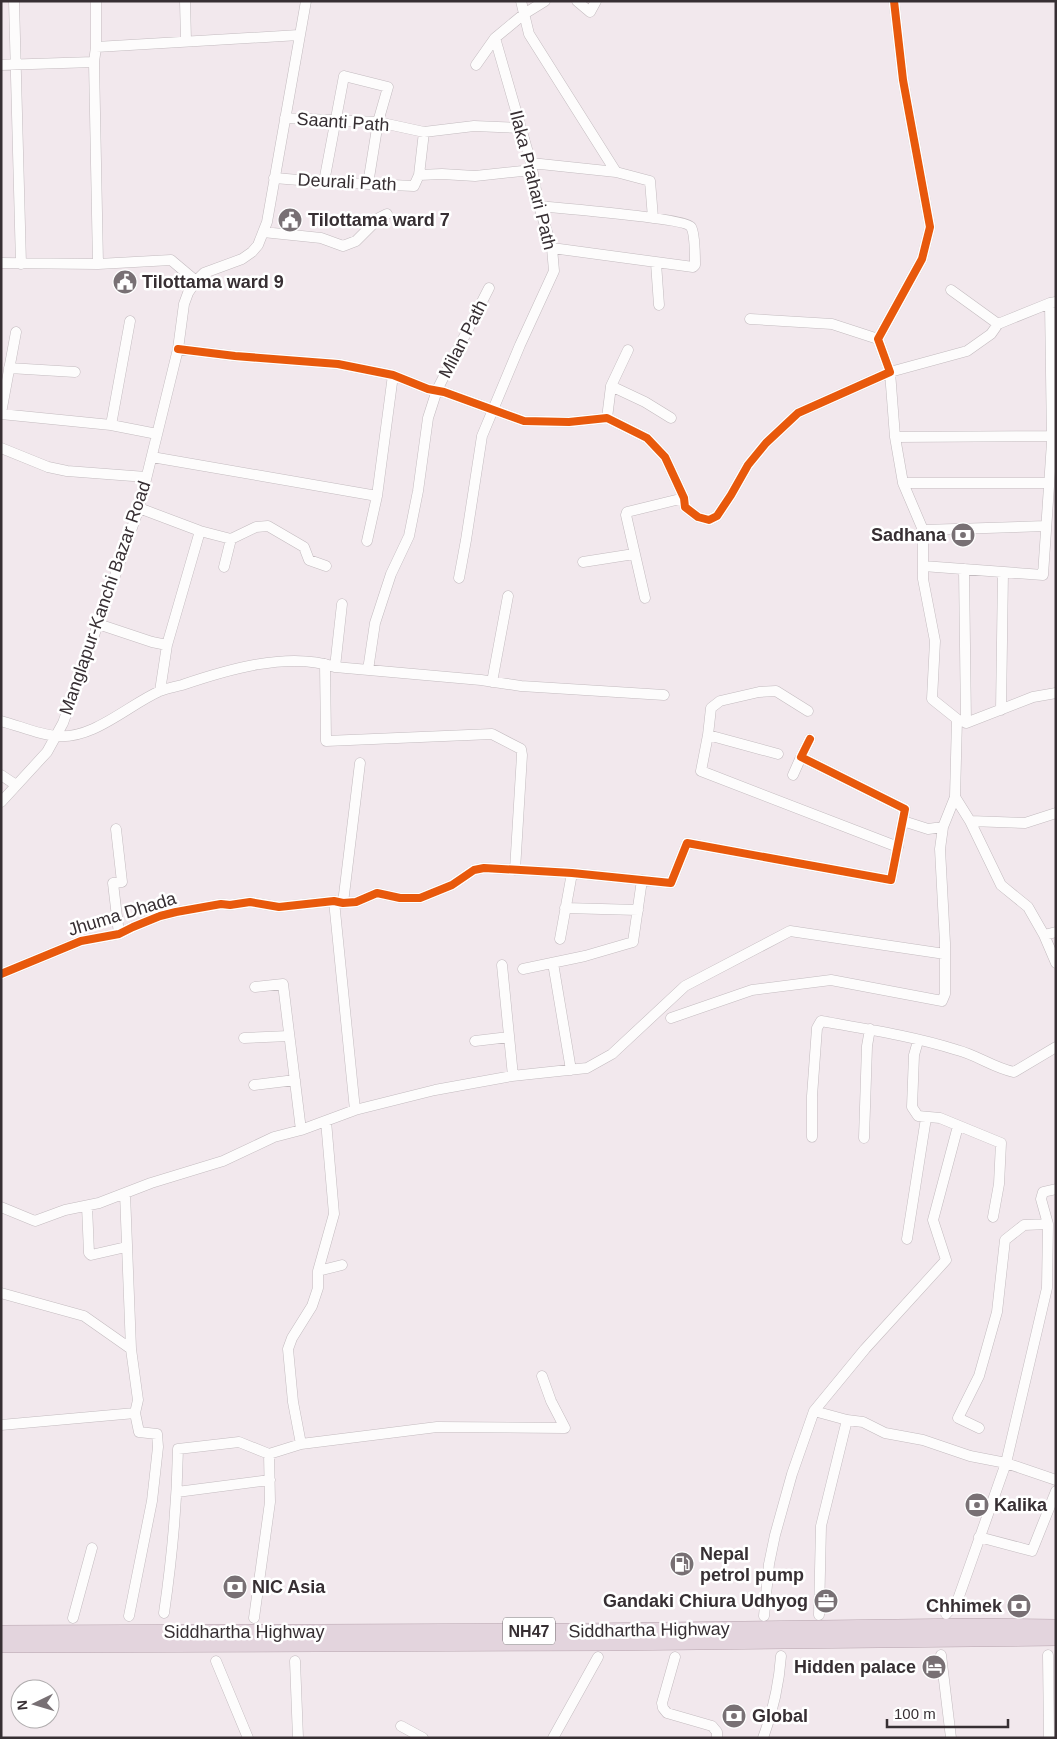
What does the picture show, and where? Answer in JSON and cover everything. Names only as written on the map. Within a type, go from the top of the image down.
[{"type":"highway","name":"Siddhartha Highway","points":[[1,1634],[562,1631],[974,1626],[1056,1627]]},
{"type":"highway","name":"Siddhartha Highway","points":[[1,1645],[608,1643],[1056,1638]]},
{"type":"street","points":[[14,1],[22,264]]},
{"type":"street","points":[[96,1],[96,48],[94,62],[98,264]]},
{"type":"street","points":[[185,1],[186,41]]},
{"type":"street","points":[[1,263],[98,264],[172,260],[196,281],[204,273],[247,256],[258,245],[267,222],[306,1]]},
{"type":"street","points":[[521,1],[529,34],[616,172]]},
{"type":"street","points":[[476,65],[495,38],[524,14],[545,1]]},
{"type":"street","points":[[577,1],[590,12],[596,1]]},
{"type":"street","points":[[894,1],[903,80],[930,227],[922,259],[878,339],[890,372],[895,437],[903,483],[924,530],[923,579],[935,640],[932,698],[962,721]]},
{"type":"street","points":[[96,48],[299,35]]},
{"type":"street","name":"Ilaka Prahari Path","points":[[459,578],[482,436],[554,270],[552,248],[539,206],[521,128],[495,38]]},
{"type":"street","points":[[1,65],[94,62]]},
{"type":"street","points":[[324,182],[344,76],[388,87],[378,122],[368,184]]},
{"type":"street","name":"Saanti Path","points":[[284,118],[378,122],[424,132],[474,126],[521,128]]},
{"type":"street","points":[[419,175],[424,132]]},
{"type":"street","name":"Deurali Path","points":[[274,178],[414,186],[419,175],[475,176],[531,167],[616,172],[650,181],[654,218]]},
{"type":"street","points":[[539,206],[654,218],[688,224],[693,230],[695,265],[694,267],[656,263],[552,248]]},
{"type":"street","points":[[264,232],[320,238],[343,246],[356,241],[379,218],[387,214]]},
{"type":"street","points":[[656,263],[659,305]]},
{"type":"street","name":"Manglapur-Kanchi Bazar Road","points":[[1,802],[47,752],[57,737],[63,723],[139,508],[178,349],[184,304],[188,293],[196,281]]},
{"type":"street","name":"Milan Path","points":[[368,670],[376,623],[392,574],[409,536],[418,492],[428,418],[437,390],[489,288]]},
{"type":"street","points":[[950,290],[998,324]]},
{"type":"street","points":[[178,349],[338,364],[393,375],[428,390],[437,390],[524,421],[569,422],[607,418],[647,438],[665,457],[684,498],[685,507],[698,517],[709,520],[717,516],[732,495],[748,465],[766,443],[798,413],[890,372],[967,351],[991,334],[998,324],[1053,302],[1052,436],[1043,575],[923,566]]},
{"type":"street","points":[[750,320],[832,324],[878,339]]},
{"type":"street","points":[[111,426],[130,321]]},
{"type":"street","points":[[16,332],[1,413],[111,426],[157,434]]},
{"type":"street","points":[[607,418],[611,386],[628,350]]},
{"type":"street","points":[[10,368],[74,372]]},
{"type":"street","points":[[367,541],[377,496],[393,375]]},
{"type":"street","points":[[611,386],[645,402],[671,418]]},
{"type":"street","points":[[895,437],[1052,436]]},
{"type":"street","points":[[1,448],[48,467],[66,471],[146,477]]},
{"type":"street","points":[[152,457],[377,496]]},
{"type":"street","points":[[903,483],[1049,483]]},
{"type":"street","points":[[645,598],[626,518],[628,512],[684,498]]},
{"type":"street","points":[[139,508],[200,531],[232,539],[256,527],[268,526],[304,547],[309,560],[326,566]]},
{"type":"street","points":[[924,530],[1046,526]]},
{"type":"street","points":[[160,691],[167,645],[200,531]]},
{"type":"street","points":[[224,567],[232,539]]},
{"type":"street","points":[[582,562],[634,554]]},
{"type":"street","points":[[670,1018],[752,990],[831,980],[942,1001],[945,994],[945,954],[940,849],[943,827],[955,797],[962,721],[964,569]]},
{"type":"street","points":[[1001,710],[1004,572]]},
{"type":"street","points":[[492,682],[508,596]]},
{"type":"street","points":[[342,604],[330,665],[326,741],[492,734],[521,749],[515,870]]},
{"type":"street","points":[[98,624],[167,645]]},
{"type":"street","points":[[1,721],[57,737],[89,731],[160,691],[212,675],[285,662],[330,665],[520,686],[664,695]]},
{"type":"street","points":[[801,757],[905,809],[898,847],[701,770],[711,708],[720,702],[759,692],[776,691],[808,711]]},
{"type":"street","points":[[962,721],[1001,710],[1033,697],[1056,693]]},
{"type":"street","points":[[708,735],[778,754]]},
{"type":"street","points":[[793,775],[810,739]]},
{"type":"street","points":[[355,1110],[338,902],[360,763]]},
{"type":"street","points":[[1,775],[16,785]]},
{"type":"street","points":[[955,797],[970,821],[1000,885],[1028,907],[1044,935],[1056,963]]},
{"type":"street","points":[[970,821],[1025,823],[1056,813]]},
{"type":"street","points":[[903,821],[928,829],[943,827]]},
{"type":"street","points":[[116,828],[122,882],[113,883],[119,934]]},
{"type":"street","name":"Jhuma Dhada","points":[[1,974],[81,941],[119,934],[160,916],[221,904],[230,905],[250,902],[279,908],[356,902],[377,893],[400,898],[420,898],[452,885],[474,870],[484,868],[572,873],[671,883],[687,843],[891,880],[898,847]]},
{"type":"street","points":[[560,939],[572,873]]},
{"type":"street","points":[[523,969],[633,942],[642,880]]},
{"type":"street","points":[[565,908],[638,910]]},
{"type":"street","points":[[1,1207],[35,1221],[65,1210],[87,1206],[151,1183],[223,1161],[274,1137],[301,1130],[355,1110],[435,1090],[513,1076],[587,1068],[612,1054],[684,986],[790,930],[945,954]]},
{"type":"street","points":[[1044,935],[1056,932]]},
{"type":"street","points":[[553,963],[571,1070]]},
{"type":"street","points":[[502,965],[513,1076]]},
{"type":"street","points":[[255,987],[283,984],[301,1130]]},
{"type":"street","points":[[812,1137],[812,1096],[817,1028],[821,1021],[958,1050],[1003,1070],[1014,1072],[1056,1047]]},
{"type":"street","points":[[864,1138],[867,1046],[870,1030]]},
{"type":"street","points":[[244,1038],[290,1036]]},
{"type":"street","points":[[475,1041],[509,1038]]},
{"type":"street","points":[[918,1041],[914,1054],[914,1098],[912,1107],[918,1116],[940,1118],[1001,1143],[999,1184],[993,1217]]},
{"type":"street","points":[[254,1085],[295,1080]]},
{"type":"street","points":[[907,1239],[926,1118]]},
{"type":"street","points":[[301,1444],[293,1402],[288,1350],[292,1338],[312,1306],[318,1288],[318,1271],[334,1214],[326,1121]]},
{"type":"street","points":[[764,1616],[769,1564],[775,1535],[792,1474],[814,1411],[865,1349],[946,1260],[933,1220],[936,1214],[944,1172],[953,1148],[958,1126]]},
{"type":"street","points":[[946,1614],[957,1602],[1006,1463],[1047,1288],[1048,1224],[1040,1199],[1042,1192],[1056,1189]]},
{"type":"street","points":[[125,1193],[131,1349],[138,1400],[135,1414],[139,1432],[157,1434],[158,1447],[152,1500],[129,1616]]},
{"type":"street","points":[[87,1206],[89,1254],[126,1246]]},
{"type":"street","points":[[980,1428],[958,1418],[979,1376],[997,1312],[1005,1240],[1024,1225],[1048,1224]]},
{"type":"street","points":[[318,1271],[342,1265]]},
{"type":"street","points":[[1,1293],[84,1316],[131,1349]]},
{"type":"street","points":[[164,1613],[173,1555],[178,1492],[178,1449],[239,1442],[269,1454],[301,1444],[437,1426],[565,1428],[551,1401],[542,1376]]},
{"type":"street","points":[[814,1411],[846,1420],[863,1422],[886,1433],[923,1440],[970,1456],[1006,1463],[1056,1480]]},
{"type":"street","points":[[1,1425],[135,1414]]},
{"type":"street","points":[[819,1615],[821,1526],[846,1420]]},
{"type":"street","points":[[254,1618],[270,1502],[269,1454]]},
{"type":"street","points":[[178,1492],[270,1480]]},
{"type":"street","points":[[979,1537],[1032,1551],[1056,1491]]},
{"type":"street","points":[[72,1618],[92,1548]]},
{"type":"street","points":[[941,1655],[951,1738]]},
{"type":"street","points":[[1048,1655],[1052,1707],[1049,1738]]},
{"type":"street","points":[[763,1738],[775,1698],[781,1656]]},
{"type":"street","points":[[553,1738],[598,1657]]},
{"type":"street","points":[[675,1657],[662,1703],[663,1708],[667,1713],[712,1726],[715,1729],[716,1738]]},
{"type":"street","points":[[216,1661],[248,1738]]},
{"type":"street","points":[[295,1661],[298,1738]]},
{"type":"street","points":[[401,1726],[423,1738]]},
{"type":"cycle path","points":[[178,349],[235,356],[338,364],[393,375],[428,389],[444,392],[524,421],[569,422],[607,418],[647,438],[665,457],[684,498],[685,507],[698,517],[709,520],[717,516],[748,465],[766,443],[798,413],[890,372],[878,339],[922,259],[930,227],[903,80],[894,1]]},
{"type":"cycle path","points":[[1,974],[81,941],[119,934],[160,916],[176,912],[221,904],[230,905],[250,902],[279,907],[334,901],[343,903],[356,902],[377,893],[400,898],[420,898],[452,885],[474,870],[484,868],[572,873],[671,883],[687,843],[891,880],[905,809],[801,757],[810,739]]},
{"type":"place","name":"Tilottama ward 7","points":[[290,220]]},
{"type":"place","name":"Tilottama ward 9","points":[[125,282]]},
{"type":"place","name":"Sadhana","points":[[963,535]]},
{"type":"place","name":"Kalika","points":[[977,1505]]},
{"type":"place","name":"Nepal petrol pump","points":[[682,1564]]},
{"type":"place","name":"NIC Asia","points":[[235,1587]]},
{"type":"place","name":"Gandaki Chiura Udhyog","points":[[826,1601]]},
{"type":"place","name":"Chhimek","points":[[1019,1606]]},
{"type":"place","name":"Hidden palace","points":[[934,1667]]},
{"type":"place","name":"Global","points":[[734,1716]]}]
